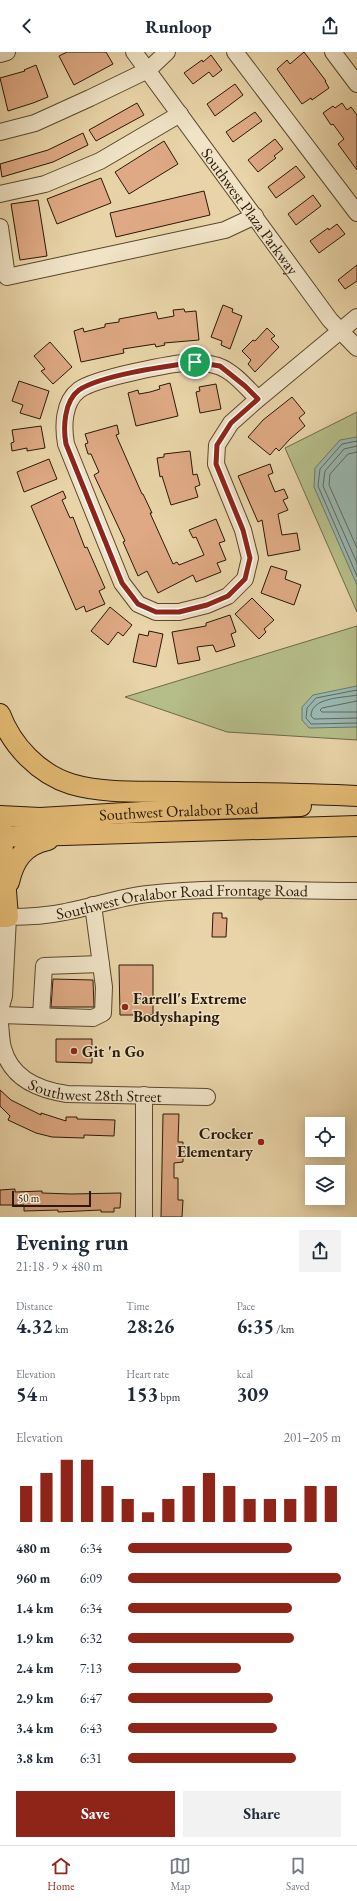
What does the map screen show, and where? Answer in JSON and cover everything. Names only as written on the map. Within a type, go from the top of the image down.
[{"type":"main road","points":[[0,714],[11,735],[31,761],[42,770],[55,777],[82,786],[120,791],[357,796]]},
{"type":"main road","name":"Southwest Oralabor Road","points":[[0,816],[40,818],[173,810],[357,804]]},
{"type":"main road","name":"Southwest Oralabor Road","points":[[1,832],[66,836],[294,826],[357,826]]},
{"type":"main road","points":[[1,832],[6,894]]},
{"type":"main road","points":[[4,917],[6,894],[16,859],[23,851],[39,842],[66,836]]},
{"type":"street","points":[[0,54],[7,52]]},
{"type":"street","name":"Southwest Plaza Parkway","points":[[134,52],[339,331],[357,348]]},
{"type":"street","points":[[0,132],[35,123],[148,70],[167,52]]},
{"type":"street","points":[[235,52],[357,213]]},
{"type":"street","points":[[333,52],[354,75]]},
{"type":"street","points":[[0,194],[45,184],[100,161],[180,114]]},
{"type":"street","points":[[0,227],[7,277],[225,230],[255,216]]},
{"type":"street","points":[[258,399],[245,386],[220,366],[195,362],[158,368],[97,382],[78,391],[68,407],[63,427],[66,444],[122,583],[138,604],[156,612],[179,612],[207,605],[228,596],[245,579],[250,558],[243,530],[216,464],[217,445],[231,423],[357,317]]},
{"type":"street","name":"Southwest Oralabor Road Frontage Road","points":[[4,917],[34,917],[66,912],[147,894],[216,890],[357,891]]},
{"type":"street","points":[[0,1015],[93,1018],[103,1013],[104,986],[93,905]]},
{"type":"street","points":[[0,1010],[4,996],[4,917]]},
{"type":"street","points":[[41,1016],[44,966],[101,964]]},
{"type":"street","name":"Southwest 28th Street","points":[[0,1024],[4,1049],[17,1073],[38,1087],[49,1091],[67,1094],[207,1097]]},
{"type":"street","points":[[144,1095],[144,1217]]},
{"type":"green space","points":[[357,412],[357,612],[285,448]]},
{"type":"green space","points":[[357,626],[357,740],[227,732],[125,697]]},
{"type":"water","points":[[357,437],[357,585],[314,487],[315,468],[340,440]]},
{"type":"water","points":[[357,686],[357,727],[309,728],[302,720],[302,707],[313,695]]},
{"type":"building","points":[[67,52],[106,52],[113,64],[74,85],[59,56]]},
{"type":"building","points":[[304,52],[326,81],[329,88],[312,100],[311,98],[302,104],[277,69],[287,60],[290,64]]},
{"type":"building","points":[[211,55],[222,70],[213,77],[209,72],[193,84],[184,73],[202,60],[203,62]]},
{"type":"building","points":[[36,65],[48,97],[8,111],[0,78],[25,71],[24,70]]},
{"type":"building","points":[[235,84],[243,95],[215,116],[207,104]]},
{"type":"building","points":[[137,103],[144,115],[96,141],[89,130]]},
{"type":"building","points":[[342,103],[347,110],[351,107],[357,115],[357,170],[338,144],[344,139],[333,124],[331,125],[323,113],[333,106],[335,108]]},
{"type":"building","points":[[255,112],[262,121],[233,142],[226,132]]},
{"type":"building","points":[[83,133],[88,145],[53,162],[2,177],[0,164],[48,150]]},
{"type":"building","points":[[275,139],[283,149],[274,156],[276,158],[258,172],[248,160]]},
{"type":"building","points":[[164,141],[178,164],[129,194],[115,172]]},
{"type":"building","points":[[296,166],[305,177],[276,198],[268,187]]},
{"type":"building","points":[[101,178],[111,203],[57,224],[47,199]]},
{"type":"building","points":[[204,191],[210,215],[116,237],[110,213]]},
{"type":"building","points":[[313,195],[321,206],[296,225],[288,214]]},
{"type":"building","points":[[38,200],[47,256],[20,260],[11,204]]},
{"type":"building","points":[[337,224],[345,234],[319,253],[310,241],[328,228],[329,230]]},
{"type":"building","points":[[357,265],[357,281],[345,289],[338,280]]},
{"type":"building","points":[[223,305],[233,309],[232,312],[242,316],[230,349],[221,345],[222,341],[211,337]]},
{"type":"building","points":[[184,309],[185,312],[196,311],[199,340],[164,343],[165,345],[156,347],[155,344],[123,349],[124,353],[81,362],[74,331],[83,328],[84,332],[105,327],[105,324],[119,322],[119,319],[156,312],[158,319],[174,316],[173,310]]},
{"type":"building","points":[[267,328],[275,336],[271,339],[279,347],[255,372],[248,364],[251,360],[242,351],[253,340],[255,341]]},
{"type":"building","points":[[50,342],[72,367],[53,384],[41,371],[45,369],[34,356]]},
{"type":"building","points":[[19,381],[49,391],[40,419],[20,413],[23,405],[12,401]]},
{"type":"building","points":[[170,383],[178,416],[136,426],[128,393],[138,390],[139,394],[150,392],[160,389],[159,386]]},
{"type":"building","points":[[216,384],[221,409],[200,413],[196,392],[200,391],[199,387]]},
{"type":"building","points":[[292,397],[305,413],[299,418],[305,426],[279,451],[276,448],[270,455],[248,437],[263,420]]},
{"type":"building","points":[[117,425],[119,434],[116,435],[152,513],[150,513],[173,564],[177,562],[179,565],[204,555],[196,537],[193,538],[189,530],[216,519],[225,541],[219,543],[226,560],[217,563],[221,572],[196,582],[193,575],[158,593],[147,571],[138,576],[123,542],[125,541],[94,475],[99,472],[91,454],[88,454],[85,444],[88,443],[85,434]]},
{"type":"building","points":[[41,426],[45,448],[27,451],[27,448],[12,451],[11,443],[14,442],[12,430]]},
{"type":"building","points":[[190,451],[193,475],[197,474],[200,485],[195,487],[198,497],[171,505],[162,476],[160,477],[157,458],[164,457],[164,454]]},
{"type":"building","points":[[49,459],[57,479],[24,492],[17,472]]},
{"type":"building","points":[[270,464],[273,473],[268,475],[275,492],[284,489],[288,498],[283,500],[288,510],[278,514],[282,535],[297,533],[300,550],[268,556],[262,520],[258,522],[238,476]]},
{"type":"building","points":[[63,491],[66,498],[62,500],[70,518],[73,517],[85,548],[87,547],[105,588],[99,591],[105,604],[86,612],[84,606],[76,610],[31,506]]},
{"type":"building","points":[[271,566],[287,571],[285,579],[301,585],[294,605],[261,593]]},
{"type":"building","points":[[252,598],[274,620],[264,629],[266,632],[259,639],[235,614]]},
{"type":"building","points":[[110,607],[132,625],[123,636],[118,632],[108,645],[91,631]]},
{"type":"building","points":[[230,615],[236,632],[231,634],[235,646],[216,652],[213,645],[197,647],[200,660],[178,664],[172,632],[206,626],[206,623]]},
{"type":"building","points":[[149,631],[163,634],[156,667],[133,662],[139,634],[148,636]]},
{"type":"building","points":[[213,913],[222,913],[222,918],[227,918],[226,937],[212,937]]},
{"type":"building","points":[[119,965],[153,965],[153,1015],[120,1015]]},
{"type":"building","points":[[53,979],[93,980],[94,1007],[51,1007]]},
{"type":"building","name":"Git 'n Go","points":[[56,1039],[92,1039],[92,1063],[56,1062]]},
{"type":"building","points":[[0,1090],[11,1100],[41,1115],[41,1113],[66,1121],[66,1117],[77,1117],[77,1119],[115,1120],[114,1136],[84,1135],[84,1138],[52,1137],[36,1133],[8,1120],[10,1116],[0,1106]]},
{"type":"building","points":[[163,1114],[179,1114],[178,1142],[183,1142],[183,1162],[174,1163],[174,1178],[178,1178],[178,1200],[183,1200],[182,1217],[161,1217]]},
{"type":"building","points":[[15,1189],[15,1192],[42,1191],[42,1193],[71,1194],[121,1193],[120,1208],[114,1208],[114,1212],[101,1212],[101,1210],[58,1212],[58,1210],[24,1211],[24,1205],[0,1205],[0,1190]]},
{"type":"place","name":"Farrell's Extreme Bodyshaping","points":[[125,1007]]},
{"type":"place","name":"Git 'n Go","points":[[74,1051]]},
{"type":"place","name":"Crocker Elementary","points":[[261,1142]]},
{"type":"route","points":[[195,362],[220,366],[245,386],[258,399],[231,423],[217,445],[216,464],[243,530],[250,558],[245,579],[228,596],[207,605],[179,612],[156,612],[138,604],[122,583],[66,444],[63,427],[68,407],[78,391],[97,382],[158,368],[195,362]]}]
